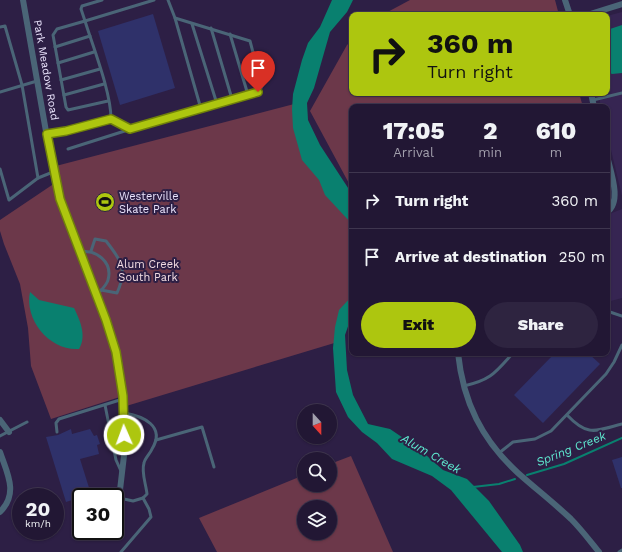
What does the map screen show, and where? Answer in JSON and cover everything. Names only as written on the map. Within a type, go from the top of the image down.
[{"type":"street","name":"Park Meadow Road","points":[[23,0],[53,172],[60,199],[97,295],[116,352],[124,412],[125,447],[121,488]]},
{"type":"street","points":[[565,0],[569,12]]},
{"type":"street","points":[[597,12],[622,4]]},
{"type":"street","points":[[592,96],[594,104]]},
{"type":"street","points":[[610,168],[617,196],[616,203],[613,209],[610,210]]},
{"type":"street","points":[[459,356],[468,403],[474,417],[499,453],[518,473],[573,520],[599,552]]},
{"type":"street","points":[[0,420],[9,432]]},
{"type":"street","points":[[0,452],[11,490],[9,501],[0,512]]},
{"type":"lane","points":[[102,0],[82,6],[81,9],[100,69],[111,119]]},
{"type":"lane","points":[[108,101],[71,111],[66,107],[53,35],[57,29],[154,0]]},
{"type":"lane","points":[[168,0],[175,18],[201,109]]},
{"type":"lane","points":[[68,149],[130,129],[258,92],[262,86],[252,44],[248,39],[175,18]]},
{"type":"lane","points":[[192,24],[217,104]]},
{"type":"lane","points":[[0,27],[5,26],[22,85],[38,178]]},
{"type":"lane","points":[[211,28],[232,100]]},
{"type":"lane","points":[[230,34],[248,95]]},
{"type":"lane","points":[[55,47],[90,36]]},
{"type":"lane","points":[[58,63],[94,52]]},
{"type":"lane","points":[[61,80],[100,69]]},
{"type":"lane","points":[[0,92],[38,81]]},
{"type":"lane","points":[[64,95],[104,84]]},
{"type":"lane","points":[[610,96],[622,93]]},
{"type":"lane","points":[[593,100],[610,96]]},
{"type":"lane","points":[[47,134],[66,131],[111,119],[130,129]]},
{"type":"lane","points":[[0,169],[9,200],[38,178],[53,172]]},
{"type":"lane","points":[[91,251],[95,239],[106,241],[121,262],[123,280],[117,293],[101,290]]},
{"type":"lane","points":[[80,252],[91,251],[103,258],[108,272],[108,281],[97,295]]},
{"type":"lane","points":[[610,312],[622,316]]},
{"type":"lane","points":[[499,453],[513,442],[543,436],[551,431],[606,374],[614,362],[622,345]]},
{"type":"lane","points":[[464,386],[479,383],[492,376],[510,356]]},
{"type":"lane","points":[[57,432],[56,423],[59,419],[123,400]]},
{"type":"lane","points":[[105,405],[116,460],[122,472]]},
{"type":"lane","points":[[124,412],[148,420],[153,426],[156,440],[144,462],[143,472],[147,494],[144,498],[133,501],[124,499]]},
{"type":"lane","points":[[567,415],[578,427],[584,430],[599,430],[622,424]]},
{"type":"lane","points":[[0,436],[27,422]]},
{"type":"lane","points":[[156,440],[202,427],[214,467]]},
{"type":"lane","points":[[121,552],[151,517],[144,498]]},
{"type":"shaded area","points":[[332,0],[353,0],[347,12],[330,32],[314,88],[307,103],[308,120],[320,145],[349,189],[349,221],[325,195],[319,180],[302,160],[293,128],[293,94],[302,60],[308,43],[320,27]]},
{"type":"shaded area","points":[[622,12],[622,196],[610,146],[610,104],[600,104],[599,96],[610,96],[610,15]]},
{"type":"shaded area","points":[[622,25],[622,73],[610,73],[610,29]]},
{"type":"shaded area","points":[[622,209],[622,298],[610,301],[610,214]]},
{"type":"shaded area","points":[[30,292],[39,300],[74,308],[83,333],[79,349],[58,345],[41,332],[31,313],[29,303]]},
{"type":"shaded area","points":[[349,299],[349,324],[345,335],[347,370],[353,395],[368,424],[390,429],[418,448],[443,470],[467,479],[489,501],[520,545],[523,552],[502,552],[451,490],[432,476],[392,459],[377,443],[362,432],[348,417],[336,392],[333,348],[335,327],[339,310]]},
{"type":"green space","points":[[410,0],[555,0],[558,12],[388,12]]},
{"type":"green space","points":[[349,43],[349,96],[580,96],[582,104],[349,104],[349,183],[310,111]]},
{"type":"green space","name":"Alum Creek South Park","points":[[298,103],[349,205],[349,316],[341,341],[123,407],[123,396],[51,419],[31,366],[28,328],[20,284],[4,244],[0,231],[0,220],[55,183],[52,167]]},
{"type":"green space","points":[[351,456],[393,552],[217,552],[199,518],[297,478],[297,492],[337,492],[337,461]]},
{"type":"building","points":[[153,14],[175,88],[120,105],[98,31]]},
{"type":"building","points":[[552,356],[591,356],[600,364],[543,423],[514,395]]},
{"type":"building","points":[[71,429],[72,434],[90,429],[94,436],[97,435],[100,444],[97,445],[99,454],[80,459],[89,488],[72,488],[72,500],[66,502],[64,488],[62,488],[46,437],[58,435]]},
{"type":"building","points":[[622,457],[622,488],[621,488],[612,460]]},
{"type":"waterway","name":"Spring Creek","points":[[527,475],[564,464],[622,438]]},
{"type":"waterway","points":[[473,487],[499,484],[515,479]]},
{"type":"place","name":"Westerville Skate Park","points":[[105,202]]},
{"type":"route","points":[[124,435],[123,396],[116,352],[106,320],[60,199],[55,183],[47,134],[66,131],[111,119],[130,129],[258,92]]},
{"type":"water label","name":"Alum Creek","points":[[431,454]]}]
